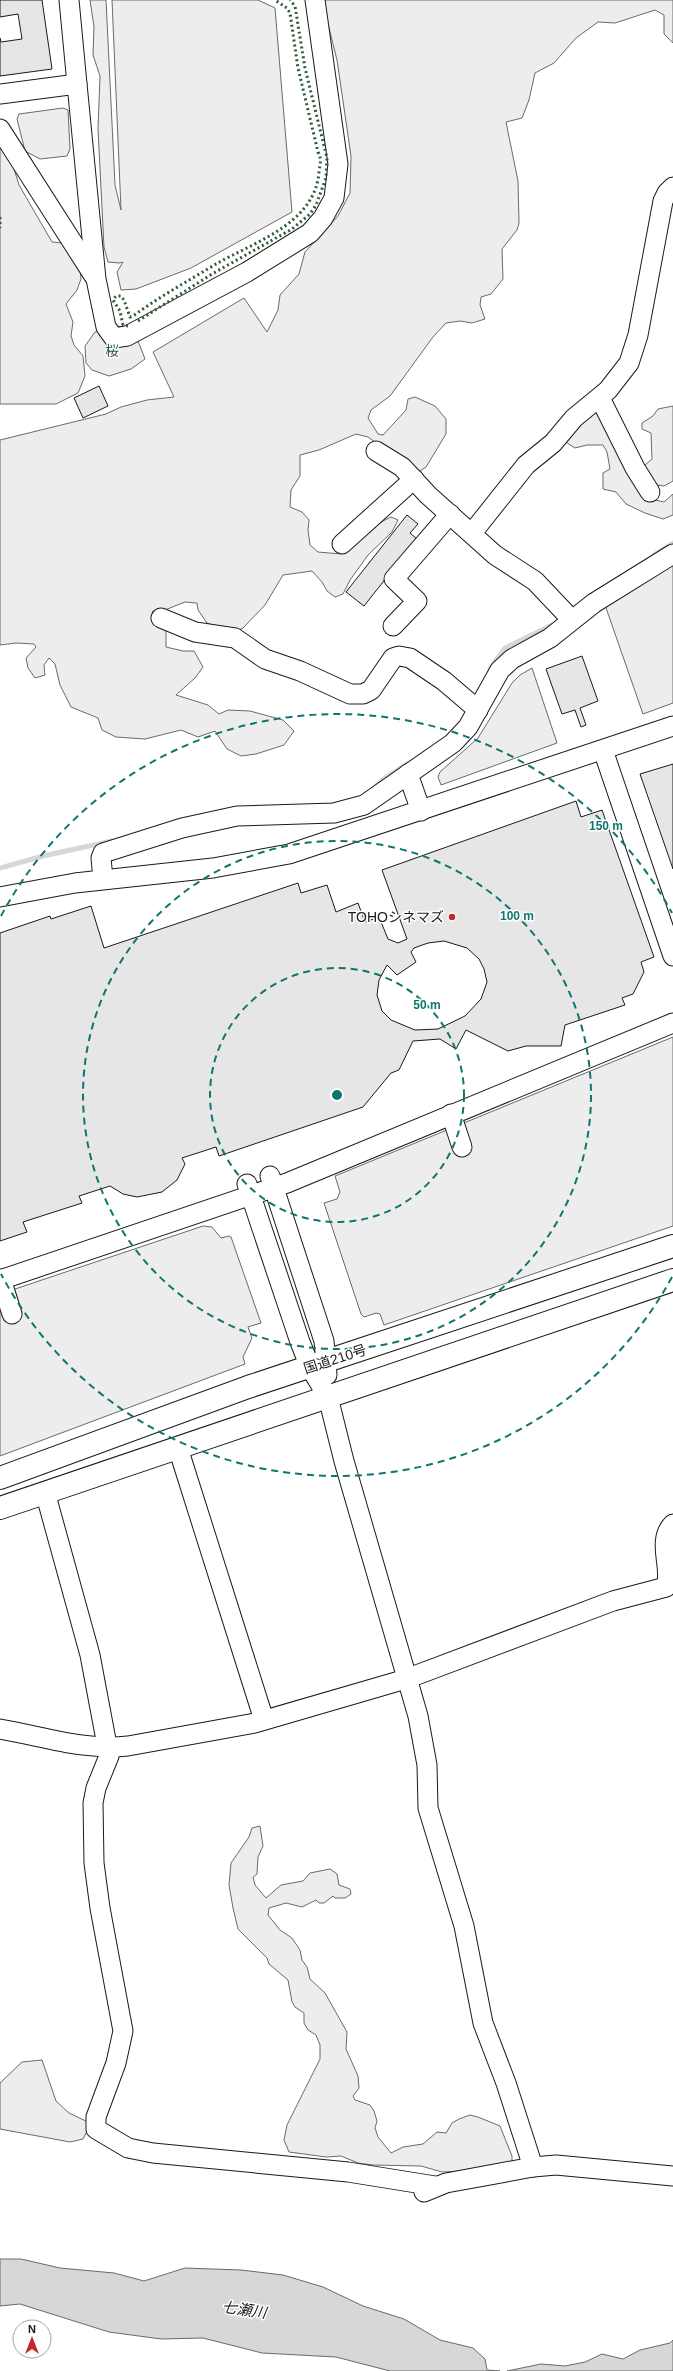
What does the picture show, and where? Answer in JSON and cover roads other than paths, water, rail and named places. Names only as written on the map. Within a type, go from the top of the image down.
[{"type":"highway","name":"国道210号","points":[[0,1478],[153,1421],[673,1246]]},
{"type":"highway","points":[[0,1508],[673,1280]]},
{"type":"street","points":[[69,0],[96,279],[110,334],[114,338],[120,338],[136,332],[291,246],[317,225],[328,208],[336,186],[338,164],[314,0]]},
{"type":"street","points":[[0,94],[78,84]]},
{"type":"street","points":[[0,128],[96,279]]},
{"type":"street","points":[[472,533],[526,465],[553,443],[574,418],[600,398],[625,371],[636,346],[663,201],[666,193],[673,187]]},
{"type":"street","points":[[600,398],[650,492]]},
{"type":"street","points":[[376,451],[398,464],[499,559],[535,582],[572,620]]},
{"type":"street","points":[[342,544],[414,480]]},
{"type":"street","points":[[393,626],[417,601],[394,579],[450,514]]},
{"type":"street","points":[[103,880],[101,858],[105,851],[182,828],[237,816],[334,813],[351,810],[364,805],[453,743],[468,727],[506,665],[558,633],[594,603],[673,554]]},
{"type":"street","points":[[161,618],[195,632],[235,638],[265,660],[300,671],[350,694],[363,694],[371,690],[393,658],[399,656],[410,658],[444,681],[478,710]]},
{"type":"street","points":[[0,897],[62,885],[194,871],[268,859],[318,846],[673,726]]},
{"type":"street","points":[[603,750],[673,956]]},
{"type":"street","points":[[408,774],[421,811]]},
{"type":"street","points":[[271,1182],[316,1160],[673,1013]]},
{"type":"street","points":[[12,1314],[0,1275],[271,1182],[451,1114],[673,1023]]},
{"type":"street","points":[[451,1114],[462,1147]]},
{"type":"street","points":[[271,1182],[324,1341],[319,1364]]},
{"type":"street","points":[[249,1189],[319,1364],[344,1461],[406,1679],[418,1716],[425,1753],[428,1808],[464,1926],[483,2023],[506,2083],[533,2167]]},
{"type":"street","points":[[178,1448],[264,1720]]},
{"type":"street","points":[[45,1492],[90,1656],[107,1748],[108,1762],[96,1788],[93,1803],[94,1863],[100,1908],[123,2031],[116,2062],[96,2117],[94,2126],[96,2129],[128,2148],[153,2154],[348,2172],[428,2190],[533,2167],[556,2165],[588,2166],[673,2176]]},
{"type":"street","points":[[0,1729],[74,1744],[107,1748],[168,1740],[264,1720],[406,1679],[613,1601],[666,1587],[669,1579],[667,1533],[673,1524]]},
{"type":"water","name":"七瀬川","points":[[0,2259],[21,2259],[60,2268],[114,2273],[144,2281],[185,2268],[241,2270],[283,2275],[323,2287],[363,2306],[404,2319],[440,2340],[473,2348],[485,2359],[487,2370],[500,2371],[390,2371],[336,2357],[262,2353],[203,2338],[161,2339],[109,2332],[20,2304],[0,2306]]},
{"type":"water","points":[[673,2340],[673,2371],[507,2371],[541,2364],[565,2366],[585,2362],[602,2354],[623,2359],[640,2350],[670,2343]]},
{"type":"waterway","points":[[654,555],[673,543]]},
{"type":"waterway","points":[[490,669],[505,648],[552,625]]},
{"type":"waterway","points":[[376,786],[385,778],[407,764]]},
{"type":"waterway","points":[[0,868],[43,856],[112,841]]},
{"type":"place","name":"TOHOシネマズ","points":[[452,917]]},
{"type":"park label","name":"桜","points":[[112,351]]}]
